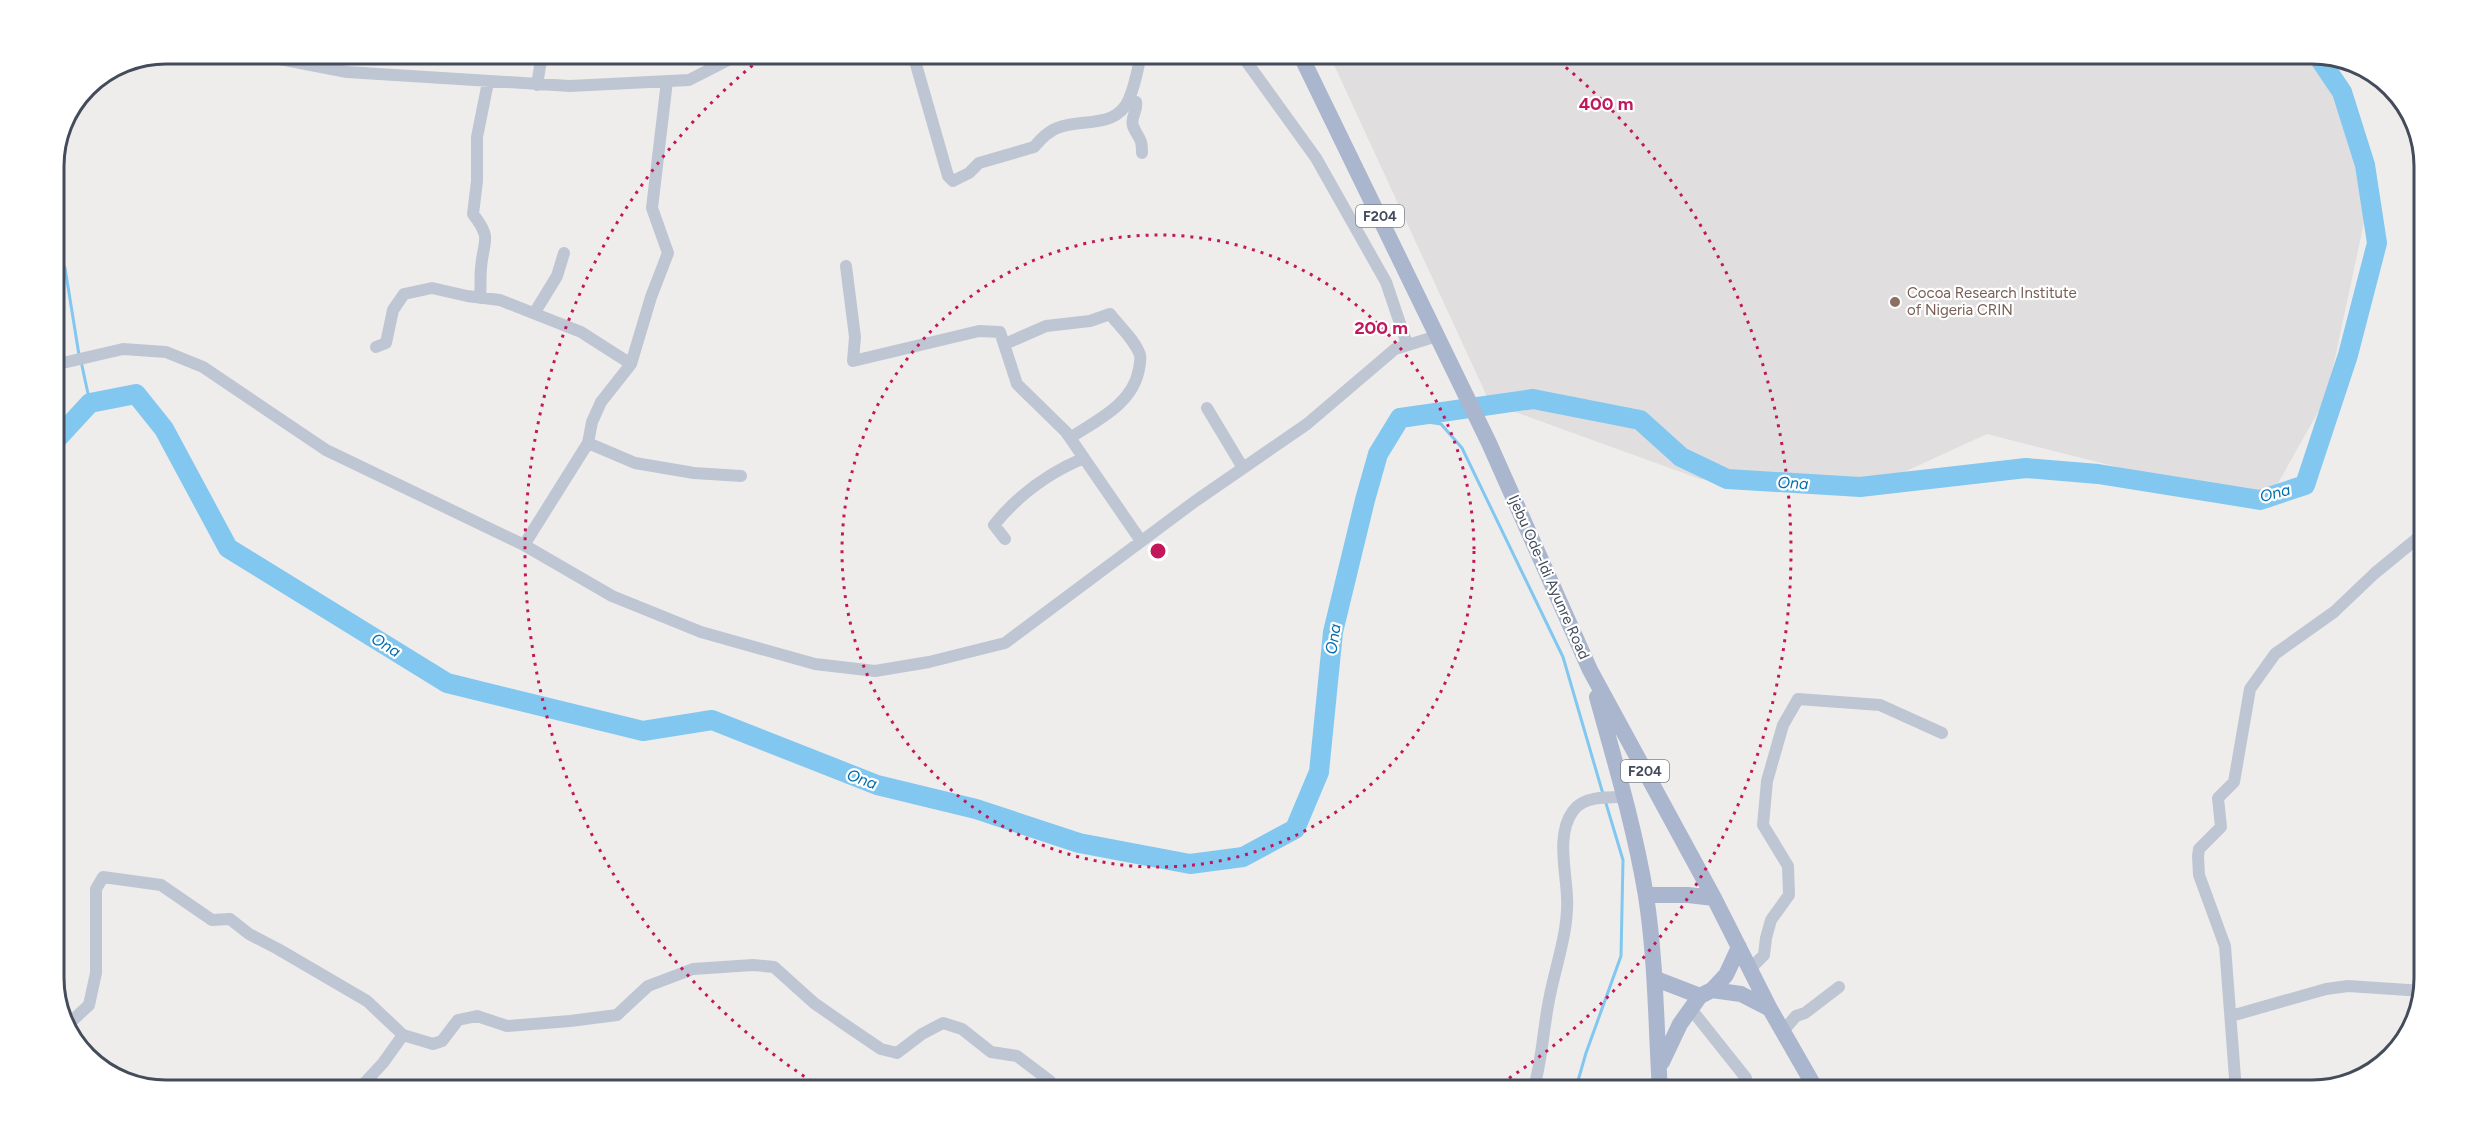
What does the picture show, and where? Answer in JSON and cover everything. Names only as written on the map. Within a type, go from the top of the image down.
[{"type":"main road","name":"Ijebu Ode-Idi Ayunre Road","points":[[1305,64],[1490,443],[1590,670],[1714,898],[1770,1009],[1811,1080]]},
{"type":"main road","points":[[1590,670],[1617,797],[1646,895],[1656,979],[1659,1080]]},
{"type":"main road","points":[[1646,895],[1669,894],[1714,898]]},
{"type":"main road","points":[[1659,1071],[1669,1044],[1701,998],[1726,975],[1739,947]]},
{"type":"main road","points":[[1656,979],[1701,998],[1740,994],[1770,1009]]},
{"type":"street","points":[[305,64],[347,72],[570,86],[689,80],[720,64]]},
{"type":"street","points":[[537,85],[540,64]]},
{"type":"street","points":[[916,64],[948,176],[953,181],[969,173],[980,163],[1034,147],[1057,128],[1107,121],[1119,112],[1128,100],[1138,64]]},
{"type":"street","points":[[1248,64],[1316,158],[1386,282],[1407,344]]},
{"type":"street","points":[[524,545],[588,443],[592,422],[601,402],[631,364],[651,297],[668,253],[652,207],[667,81]]},
{"type":"street","points":[[480,298],[481,266],[487,243],[484,228],[472,214],[477,181],[477,137],[488,82]]},
{"type":"street","points":[[1128,100],[1136,102],[1137,107],[1132,116],[1133,126],[1142,140],[1142,153]]},
{"type":"street","points":[[535,312],[557,276],[564,253]]},
{"type":"street","points":[[846,266],[855,338],[853,361],[979,331],[1000,332],[1017,384],[1070,438],[1141,541]]},
{"type":"street","points":[[376,347],[386,344],[393,310],[404,294],[432,288],[500,300],[535,312],[581,332],[631,364]]},
{"type":"street","points":[[1005,344],[1047,326],[1090,321],[1110,314],[1134,343],[1141,357],[1137,382],[1126,398],[1110,412],[1070,438]]},
{"type":"street","points":[[65,362],[123,349],[166,352],[203,367],[326,450],[524,545],[612,596],[701,632],[815,664],[875,671],[928,662],[1005,643],[1141,541],[1307,424],[1395,349],[1437,336]]},
{"type":"street","points":[[1208,408],[1243,468]]},
{"type":"street","points":[[588,443],[635,463],[694,473],[741,476]]},
{"type":"street","points":[[1005,540],[994,525],[1006,510],[1030,487],[1066,465],[1084,458]]},
{"type":"street","points":[[2235,1080],[2225,946],[2199,875],[2198,856],[2199,849],[2221,827],[2218,798],[2234,782],[2250,689],[2275,654],[2334,612],[2375,573],[2414,541]]},
{"type":"street","points":[[1750,969],[1764,955],[1771,920],[1789,895],[1788,866],[1763,825],[1770,770],[1783,725],[1798,699],[1880,705],[1942,733]]},
{"type":"street","points":[[1535,1080],[1556,964],[1568,913],[1564,835],[1572,811],[1578,805],[1593,799],[1617,797]]},
{"type":"street","points":[[73,1020],[88,1005],[96,973],[96,889],[103,877],[120,878],[161,885],[212,920],[230,919],[249,934],[367,1001],[403,1035],[433,1044],[442,1041],[458,1020],[477,1016],[507,1026],[617,1015],[648,986],[693,969],[753,965],[774,967],[814,1003],[881,1049],[897,1053],[922,1034],[943,1023],[962,1029],[991,1052],[1017,1056],[1049,1080]]},
{"type":"street","points":[[2231,1016],[2326,989],[2348,986],[2413,990]]},
{"type":"street","points":[[1783,1031],[1796,1016],[1805,1013],[1839,987]]},
{"type":"street","points":[[1701,998],[1746,1078]]},
{"type":"street","points":[[367,1080],[403,1035]]},
{"type":"shaded area","name":"Cocoa Research Institute of Nigeria CRIN","points":[[1334,64],[2313,64],[2324,65],[2342,92],[2367,208],[2327,396],[2272,494],[2153,476],[1987,434],[1858,493],[1700,479],[1490,403]]},
{"type":"waterway","name":"Ona","points":[[65,430],[90,403],[136,394],[164,429],[228,548],[447,683],[643,731],[712,720],[877,785],[976,809],[1079,843],[1190,864],[1243,857],[1295,829],[1319,772],[1333,632],[1378,454],[1400,418],[1533,399],[1640,420],[1681,457],[1727,479],[1860,487],[2026,468],[2098,474],[2260,500],[2305,485],[2348,355],[2377,243],[2365,165],[2342,92],[2324,65]]},
{"type":"waterway","points":[[65,268],[79,355]]},
{"type":"waterway","points":[[81,361],[90,403]]},
{"type":"waterway","points":[[1400,418],[1441,424],[1462,448],[1563,657],[1603,794]]},
{"type":"waterway","points":[[1578,1080],[1621,956],[1623,860],[1605,800]]},
{"type":"place","name":"Cocoa Research Institute of Nigeria CRIN","points":[[1895,302]]}]
